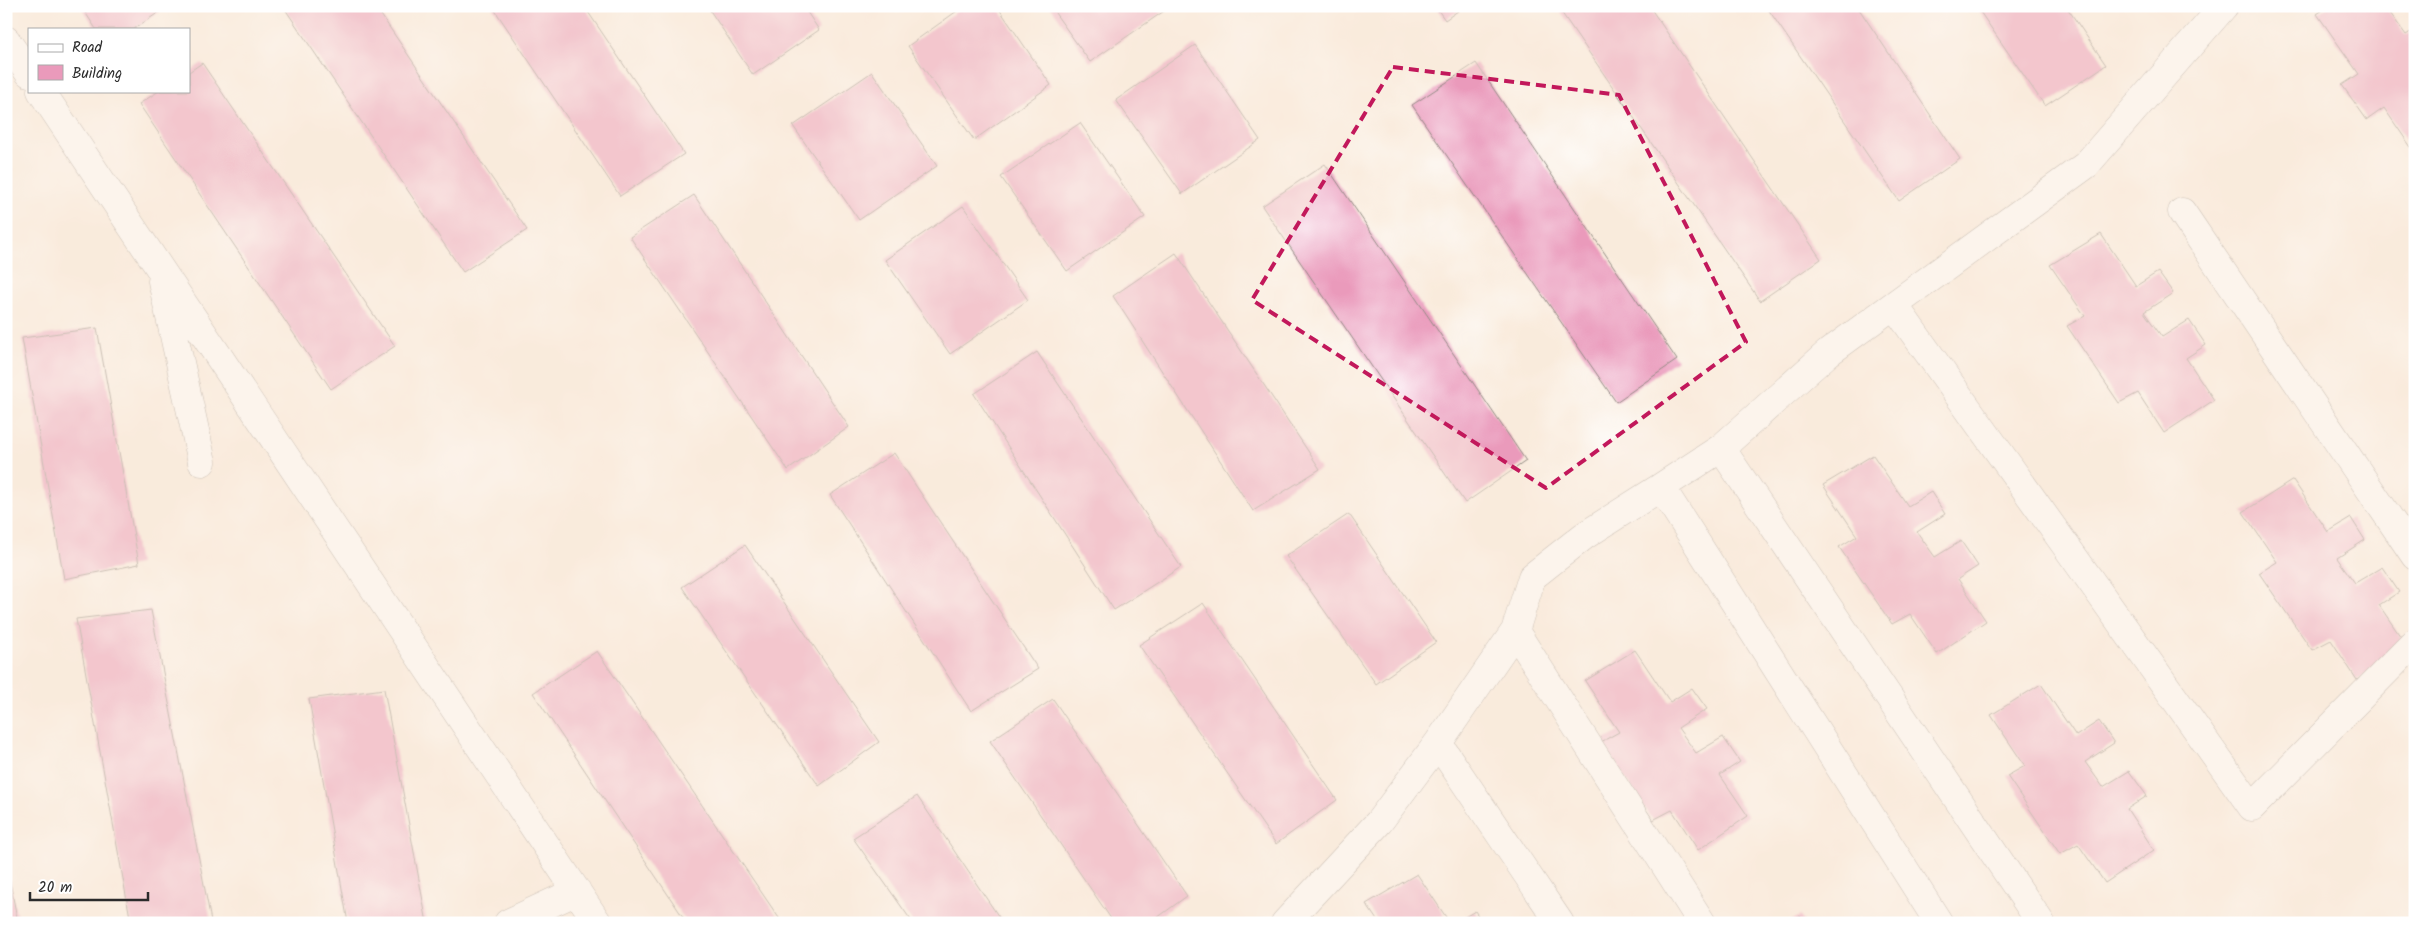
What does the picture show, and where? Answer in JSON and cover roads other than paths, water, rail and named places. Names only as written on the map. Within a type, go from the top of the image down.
[{"type":"street","points":[[1285,923],[1379,822],[1438,742],[1515,631],[1532,577],[1584,536],[1721,448],[1828,353],[2086,165],[2224,6]]},
{"type":"street","points":[[6,40],[28,73]]},
{"type":"street","points":[[42,92],[598,923]]},
{"type":"street","points":[[2182,212],[2415,556]]},
{"type":"street","points":[[158,265],[202,462]]},
{"type":"street","points":[[1894,305],[2252,806],[2415,642]]},
{"type":"street","points":[[1721,448],[2041,923]]},
{"type":"street","points":[[1661,487],[1939,923]]},
{"type":"street","points":[[1515,631],[1702,923]]},
{"type":"street","points":[[1438,742],[1560,923]]},
{"type":"street","points":[[508,923],[577,891]]}]
